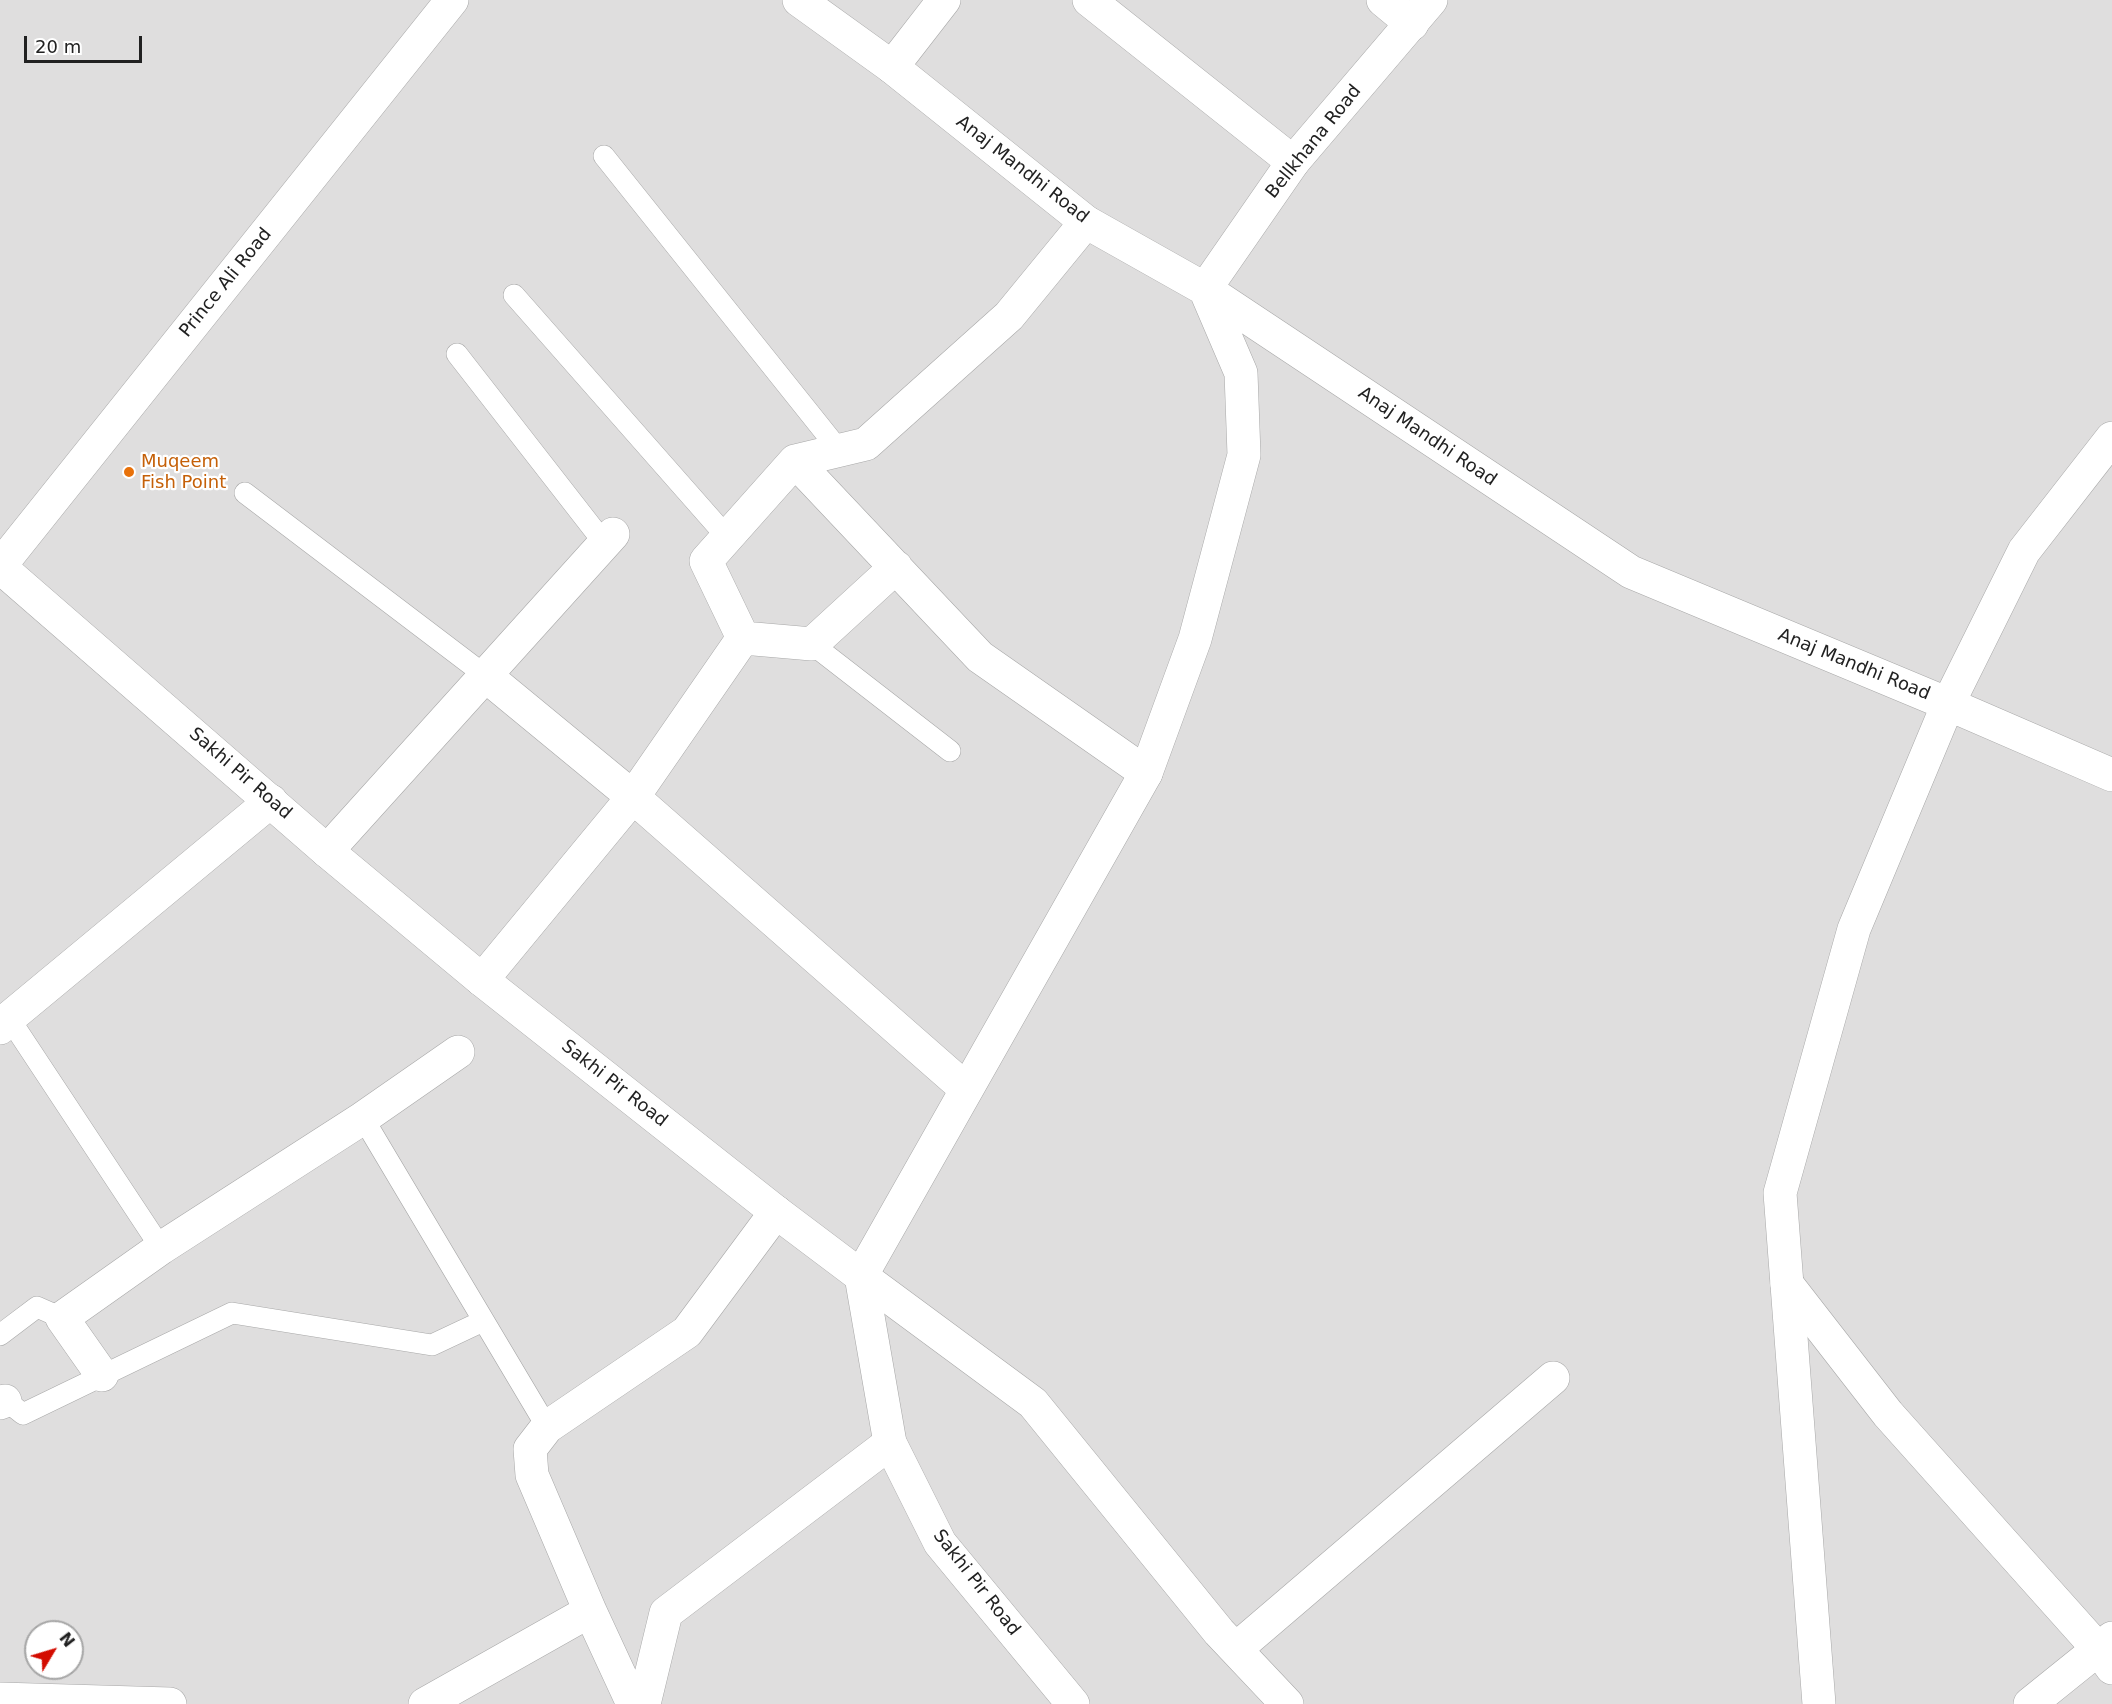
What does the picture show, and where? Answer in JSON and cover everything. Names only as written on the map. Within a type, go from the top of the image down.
[{"type":"street","name":"Prince Ali Road","points":[[0,567],[452,0]]},
{"type":"street","name":"Anaj Mandhi Road","points":[[799,0],[892,67],[1086,222],[1205,289],[1631,572],[2112,775]]},
{"type":"street","points":[[892,67],[945,0]]},
{"type":"street","points":[[1089,0],[1293,162]]},
{"type":"street","points":[[1383,0],[1422,12]]},
{"type":"street","name":"Bellkhana Road","points":[[1205,289],[1293,162],[1422,12]]},
{"type":"street","points":[[742,638],[706,561],[795,461],[866,444],[1009,316],[1086,222]]},
{"type":"street","points":[[1205,289],[1241,373],[1244,455],[1195,639],[1146,773],[861,1276],[1033,1403],[1219,1632],[1287,1704]]},
{"type":"street","points":[[1819,1704],[1780,1193],[1854,929],[1948,704],[2024,551],[2112,438]]},
{"type":"street","points":[[795,461],[980,657],[1146,773]]},
{"type":"street","points":[[327,851],[609,539]]},
{"type":"street","name":"Sakhi Pir Road","points":[[0,567],[327,851],[482,980],[776,1212],[861,1276],[890,1443],[940,1544],[1073,1704]]},
{"type":"street","points":[[742,638],[812,644],[896,567]]},
{"type":"street","points":[[482,980],[633,797],[742,638]]},
{"type":"street","points":[[486,676],[633,797],[966,1089]]},
{"type":"street","points":[[5,1023],[272,801]]},
{"type":"street","points":[[102,1375],[62,1318],[161,1248],[363,1118],[458,1052]]},
{"type":"street","points":[[633,1704],[590,1611],[532,1474],[530,1449],[547,1427],[687,1332],[776,1212]]},
{"type":"street","points":[[1787,1284],[1888,1414],[2108,1652],[2030,1704]]},
{"type":"street","points":[[1236,1649],[1553,1378]]},
{"type":"street","points":[[644,1704],[666,1613],[890,1443]]},
{"type":"street","points":[[425,1704],[590,1611]]},
{"type":"street","points":[[0,1699],[170,1704]]},
{"type":"lane","points":[[604,156],[839,450]]},
{"type":"lane","points":[[514,295],[727,537]]},
{"type":"lane","points":[[457,354],[609,539]]},
{"type":"lane","points":[[245,493],[486,676]]},
{"type":"lane","points":[[812,644],[950,751]]},
{"type":"lane","points":[[5,1023],[161,1248]]},
{"type":"lane","points":[[363,1118],[547,1427]]},
{"type":"lane","points":[[0,1335],[37,1307],[62,1318]]},
{"type":"lane","points":[[2,1400],[23,1414],[232,1313],[432,1345],[483,1321]]},
{"type":"shaded area","points":[[0,0],[2112,0],[2112,1704],[0,1704]]},
{"type":"place","name":"Muqeem Fish Point","points":[[129,472]]}]
